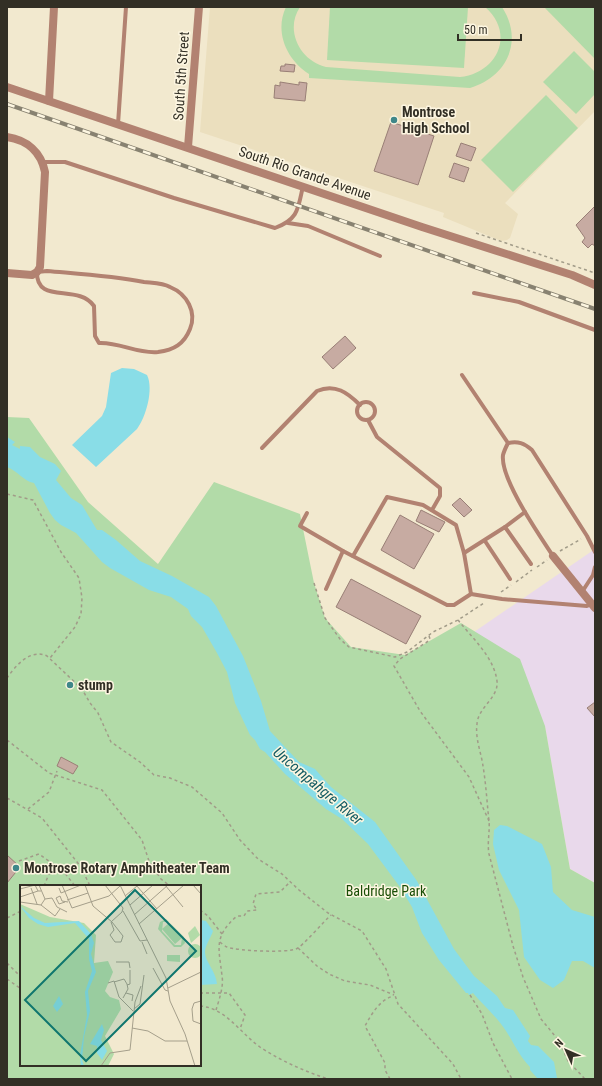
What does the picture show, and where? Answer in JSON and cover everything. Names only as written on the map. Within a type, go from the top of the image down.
[{"type":"street","points":[[49,101],[54,7]]},
{"type":"street","name":"South 5th Street","points":[[188,147],[199,7]]},
{"type":"street","name":"South Rio Grande Avenue","points":[[7,87],[594,284]]},
{"type":"street","points":[[7,137],[22,141],[37,153],[43,162],[45,172],[40,262],[37,272],[32,275],[7,274]]},
{"type":"street","points":[[553,556],[594,606]]},
{"type":"lane","points":[[118,125],[126,7]]},
{"type":"lane","points":[[43,162],[65,162],[174,198],[275,228],[288,223],[308,226],[380,256]]},
{"type":"lane","points":[[288,223],[296,213],[303,186]]},
{"type":"lane","points":[[47,271],[128,278],[170,287],[187,299],[190,307],[191,325],[184,342],[180,346],[158,352],[143,352],[110,342],[99,343],[95,336],[94,306],[90,300],[85,296],[48,290],[37,281],[37,272],[47,271]]},
{"type":"lane","points":[[474,293],[519,302],[595,330]]},
{"type":"lane","points":[[462,375],[508,444]]},
{"type":"lane","points":[[262,448],[318,391],[324,388],[337,389],[346,392],[360,405]]},
{"type":"lane","points":[[368,402],[373,406],[374,415],[368,420],[362,420],[358,416],[357,410],[360,405],[368,402]]},
{"type":"lane","points":[[368,420],[377,437],[440,488],[440,496],[432,510]]},
{"type":"lane","points":[[508,444],[520,443],[526,445],[532,450],[587,536],[595,552]]},
{"type":"lane","points":[[508,444],[503,456],[504,464],[525,512],[553,556]]},
{"type":"lane","points":[[353,556],[387,497],[423,505],[456,526],[464,553],[472,594]]},
{"type":"lane","points":[[464,553],[485,541],[525,512]]},
{"type":"lane","points":[[307,513],[300,526],[353,556],[447,605],[454,605],[472,594],[594,606]]},
{"type":"lane","points":[[505,527],[531,564]]},
{"type":"lane","points":[[485,541],[510,579]]},
{"type":"lane","points":[[326,589],[343,550]]},
{"type":"lane","points":[[582,592],[593,575],[595,567]]},
{"type":"path","points":[[476,233],[595,273]]},
{"type":"path","points":[[7,494],[33,500],[61,552],[79,578],[82,598],[81,614],[75,627],[50,658]]},
{"type":"path","points":[[314,583],[325,618],[340,639],[349,647],[395,657],[407,652],[428,635],[458,620],[568,546],[587,536]]},
{"type":"path","points":[[458,620],[490,661],[497,682],[494,695],[480,712],[476,726],[489,822],[487,842],[488,854],[508,927],[523,977],[541,1019],[560,1042],[568,1061],[585,1079]]},
{"type":"path","points":[[428,635],[430,639],[427,642],[400,659],[394,666],[420,711],[469,777],[489,822]]},
{"type":"path","points":[[7,678],[18,665],[34,654],[43,654],[50,658],[82,689],[90,704],[98,713],[111,742],[140,762],[154,774],[188,784],[195,789],[222,813],[240,840],[258,859],[282,874],[331,915],[362,931],[386,969],[398,1004],[453,1064],[461,1079]]},
{"type":"path","points":[[7,740],[49,773],[102,790],[142,840],[149,861],[161,879],[169,885]]},
{"type":"path","points":[[28,809],[49,792],[54,775],[57,771]]},
{"type":"path","points":[[7,798],[42,818],[81,866],[90,885]]},
{"type":"path","points":[[19,861],[39,854],[64,872],[74,885]]},
{"type":"path","points":[[44,885],[53,864]]},
{"type":"path","points":[[216,1010],[223,977],[218,948],[222,934],[237,916],[244,916],[246,911],[257,910],[253,904],[256,894],[280,892],[290,882]]},
{"type":"path","points":[[201,911],[208,916],[222,934]]},
{"type":"path","points":[[7,918],[20,912]]},
{"type":"path","points":[[220,942],[227,947],[277,952],[295,950],[331,915]]},
{"type":"path","points":[[298,948],[317,966],[345,982],[370,986],[394,995]]},
{"type":"path","points":[[7,963],[20,976]]},
{"type":"path","points":[[7,979],[20,988]]},
{"type":"path","points":[[201,993],[229,993],[245,1014],[240,1029]]},
{"type":"path","points":[[390,1079],[385,1063],[365,1026],[376,1009],[388,998],[394,995]]},
{"type":"path","points":[[470,995],[482,1014],[493,1043],[512,1079]]},
{"type":"path","points":[[201,1006],[216,1010],[260,1047],[288,1063],[328,1079]]},
{"type":"shaded area","name":"Montrose High School","points":[[210,7],[595,7],[595,111],[505,203],[518,214],[510,238],[501,241],[443,217],[444,213],[200,132]]},
{"type":"shaded area","points":[[595,549],[595,883],[570,869],[545,726],[474,632]]},
{"type":"green space","points":[[286,7],[300,7],[295,16],[294,26],[298,44],[309,58],[317,64],[326,67],[460,77],[473,74],[484,68],[492,60],[498,51],[500,40],[499,29],[494,18],[485,7],[502,7],[508,20],[511,32],[511,45],[508,56],[502,67],[483,83],[470,88],[309,78],[309,74],[294,61],[285,45],[281,26]]},
{"type":"green space","points":[[330,7],[468,7],[464,68],[327,60]]},
{"type":"green space","points":[[544,7],[595,7],[595,59]]},
{"type":"green space","points":[[574,51],[595,72],[595,94],[576,114],[543,82]]},
{"type":"green space","points":[[546,95],[578,128],[513,192],[481,160]]},
{"type":"green space","name":"Baldridge Park","points":[[7,417],[29,418],[88,502],[158,564],[214,482],[300,514],[314,583],[325,618],[351,647],[405,655],[461,623],[520,659],[545,726],[570,869],[595,883],[595,1079],[7,1079]]},
{"type":"water","points":[[122,368],[134,369],[147,375],[150,388],[148,403],[137,429],[96,467],[72,445],[102,416],[106,407],[111,373]]},
{"type":"water","name":"Uncompahgre River","points":[[7,437],[15,442],[12,445],[20,449],[20,446],[30,447],[40,457],[55,464],[61,471],[56,480],[71,498],[82,505],[97,530],[102,530],[116,540],[140,561],[172,576],[209,597],[216,606],[243,656],[261,701],[270,731],[299,762],[315,769],[331,787],[375,822],[417,881],[454,949],[474,976],[497,996],[505,1008],[513,1010],[530,1036],[528,1041],[531,1045],[538,1046],[554,1062],[557,1078],[563,1079],[538,1079],[530,1070],[530,1067],[499,1021],[473,993],[469,995],[466,993],[439,960],[422,933],[412,907],[400,887],[368,844],[342,819],[326,809],[285,774],[265,752],[260,749],[250,735],[235,703],[227,672],[202,627],[191,616],[188,609],[171,597],[149,590],[110,568],[102,562],[76,533],[55,520],[34,483],[7,467]]},
{"type":"water","points":[[500,825],[507,826],[542,844],[551,867],[553,892],[572,910],[595,917],[595,968],[583,961],[572,961],[564,980],[553,988],[540,980],[524,957],[519,910],[499,870],[493,844],[494,830]]},
{"type":"water","points":[[201,920],[206,921],[213,931],[205,950],[205,956],[215,975],[217,984],[201,985]]},
{"type":"building","points":[[285,64],[295,65],[294,72],[280,71],[281,66],[285,66]]},
{"type":"building","points":[[280,82],[299,85],[299,82],[307,83],[305,101],[274,98],[275,85],[280,86]]},
{"type":"building","points":[[391,122],[434,136],[418,185],[374,171]]},
{"type":"building","points":[[461,143],[476,148],[471,161],[456,156]]},
{"type":"building","points":[[454,163],[469,168],[464,182],[449,177]]},
{"type":"building","points":[[595,206],[595,246],[592,244],[588,248],[582,242],[585,238],[576,225]]},
{"type":"building","points":[[345,336],[356,348],[333,369],[322,357]]},
{"type":"building","points":[[460,498],[472,510],[464,517],[452,505]]},
{"type":"building","points":[[421,510],[445,522],[439,532],[416,521]]},
{"type":"building","points":[[400,515],[434,534],[414,569],[381,550]]},
{"type":"building","points":[[351,579],[421,616],[406,644],[336,607]]},
{"type":"building","points":[[595,702],[595,717],[587,708]]},
{"type":"building","points":[[61,757],[78,766],[73,774],[57,766]]},
{"type":"building","points":[[7,855],[20,867],[7,883]]},
{"type":"railway","points":[[7,104],[595,309]]},
{"type":"place","name":"Montrose High School","points":[[394,120]]},
{"type":"place","name":"stump","points":[[70,685]]},
{"type":"place","name":"Montrose Rotary Amphitheater Team","points":[[16,868]]}]
